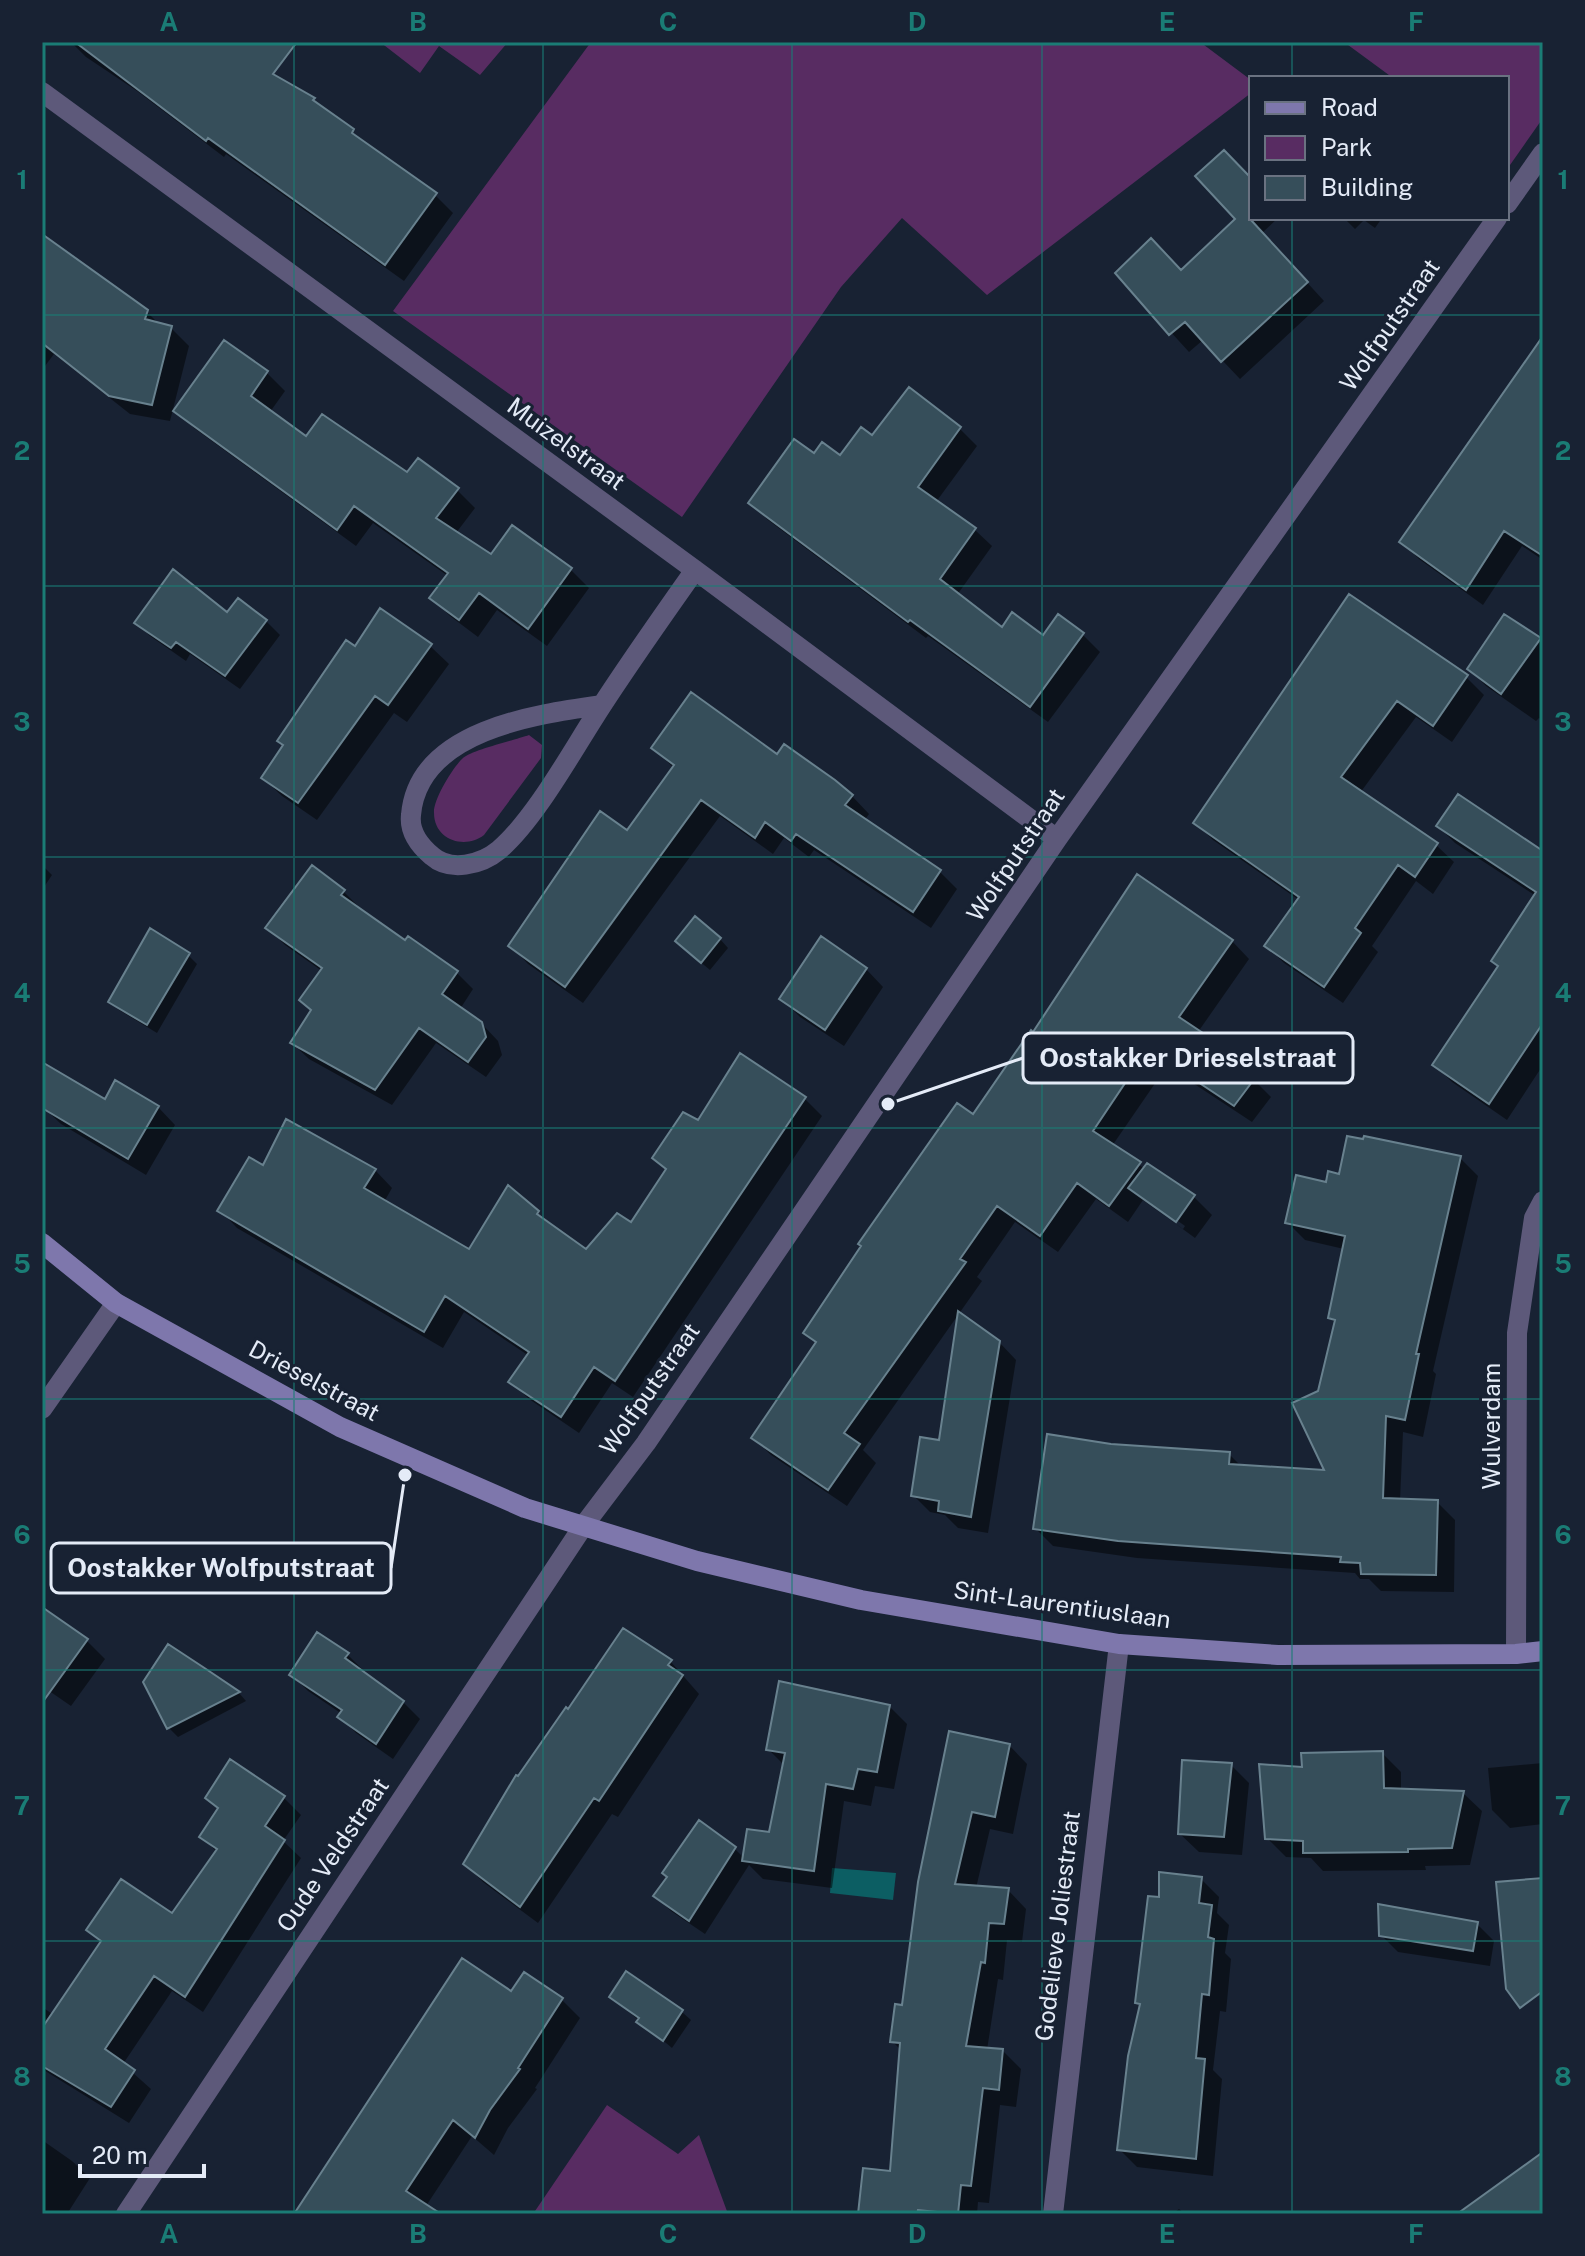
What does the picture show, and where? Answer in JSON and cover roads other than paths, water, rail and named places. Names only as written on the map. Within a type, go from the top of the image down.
[{"type":"street","name":"Muizelstraat","points":[[42,92],[1057,839]]},
{"type":"street","points":[[1509,201],[1543,153]]},
{"type":"street","name":"Wolfputstraat","points":[[584,1525],[646,1443],[1057,839],[1496,220]]},
{"type":"street","points":[[602,705],[533,715],[463,741],[433,763],[421,783],[411,812],[414,837],[441,863],[453,866],[478,862],[498,850],[553,781],[695,570]]},
{"type":"street","name":"Wulverdam","points":[[1516,1654],[1517,1333],[1534,1218],[1543,1201]]},
{"type":"street","name":"Drieselstraat","points":[[42,1243],[116,1303],[340,1427],[525,1508],[584,1525]]},
{"type":"street","points":[[42,1409],[116,1303]]},
{"type":"street","name":"Sint-Laurentiuslaan","points":[[584,1525],[697,1561],[861,1600],[1119,1644],[1278,1655],[1516,1654],[1543,1651]]},
{"type":"street","name":"Oude Veldstraat","points":[[126,2214],[584,1525]]},
{"type":"street","name":"Godelieve Joliestraat","points":[[1053,2214],[1119,1644]]},
{"type":"place","name":"Oostakker Drieselstraat","points":[[888,1104]]},
{"type":"place","name":"Oostakker Wolfputstraat","points":[[405,1475]]}]
